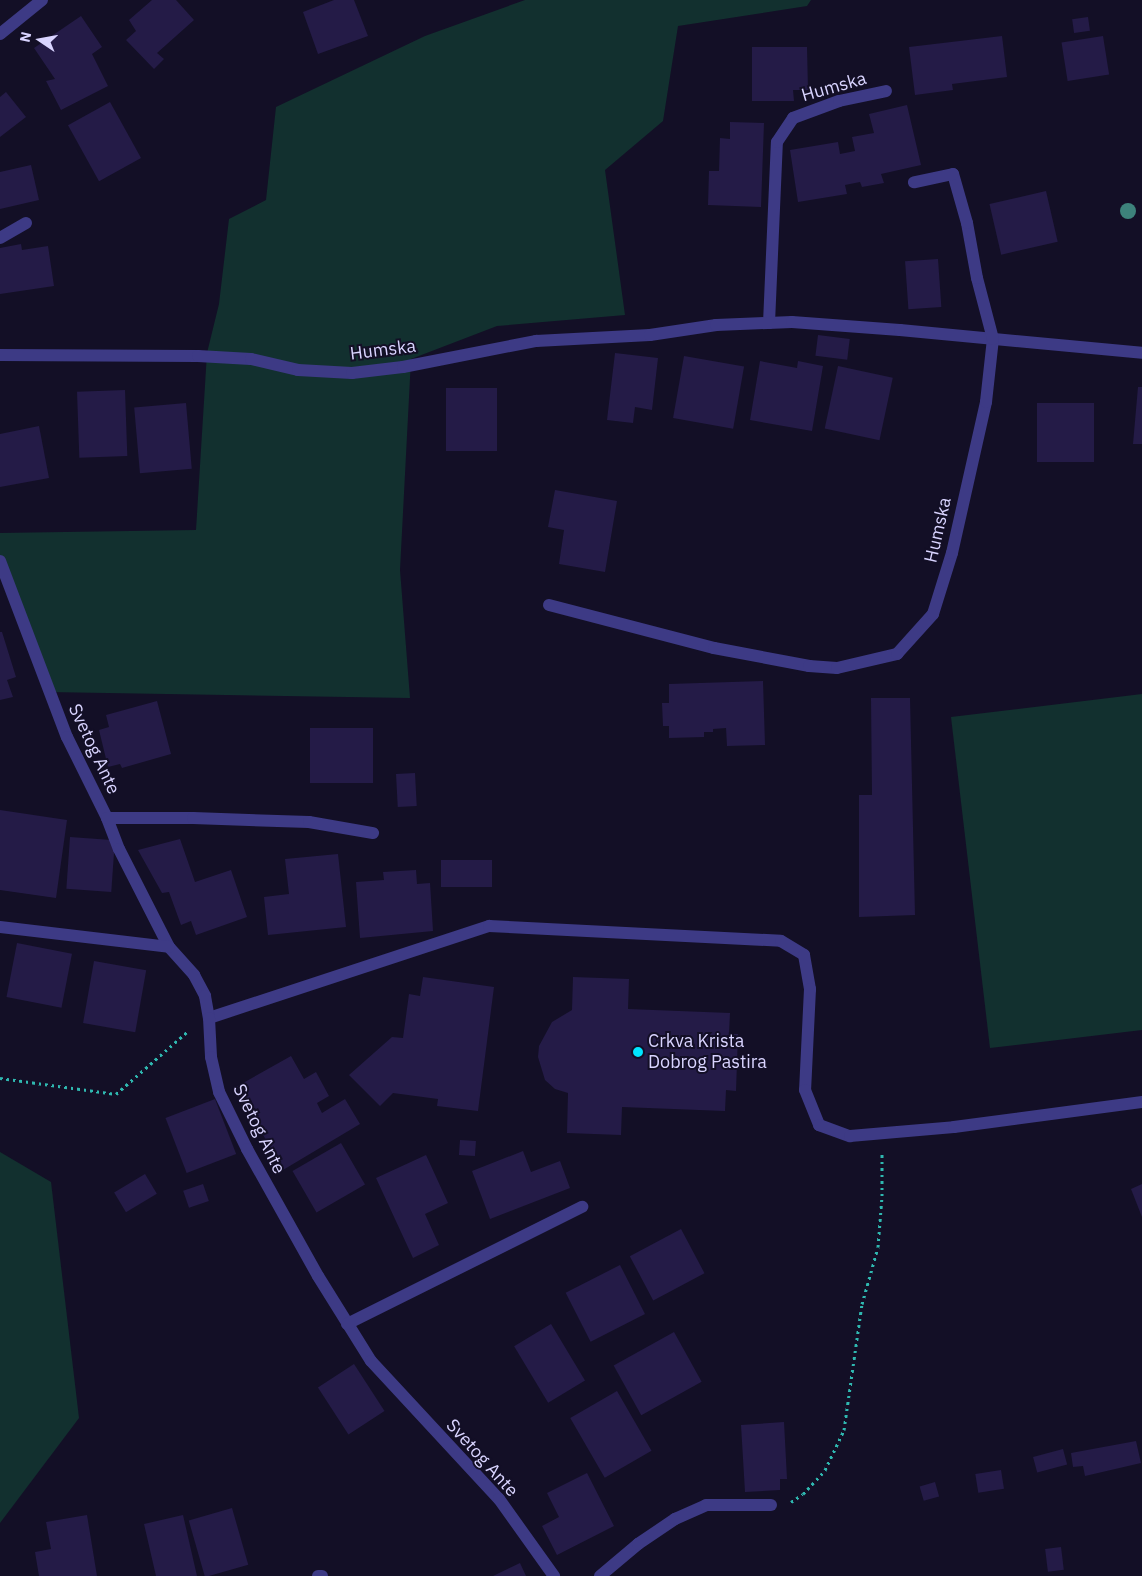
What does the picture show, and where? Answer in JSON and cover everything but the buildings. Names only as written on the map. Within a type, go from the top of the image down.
[{"type":"street","points":[[0,34],[42,0]]},
{"type":"street","name":"Humska","points":[[769,323],[777,142],[793,118],[839,101],[886,91]]},
{"type":"street","name":"Humska","points":[[549,605],[714,648],[809,666],[837,668],[897,654],[933,614],[952,553],[986,402],[993,340],[977,278],[967,223],[953,174],[914,182]]},
{"type":"street","points":[[0,238],[26,223]]},
{"type":"street","name":"Humska","points":[[0,355],[207,356],[251,359],[298,370],[352,373],[403,367],[536,341],[650,335],[716,325],[792,322],[890,329],[1142,353]]},
{"type":"street","name":"Svetog Ante","points":[[0,560],[60,719],[142,896],[169,947],[194,975],[205,996],[209,1018],[211,1057],[219,1092],[247,1149],[347,1324],[371,1361],[498,1499],[554,1576]]},
{"type":"street","points":[[107,818],[193,818],[309,822],[373,833]]},
{"type":"street","points":[[209,1018],[489,926],[781,941],[804,955],[810,989],[805,1090],[819,1125],[850,1136],[954,1127],[1142,1102]]},
{"type":"street","points":[[0,927],[169,947]]},
{"type":"street","points":[[347,1324],[582,1207]]},
{"type":"street","points":[[600,1576],[638,1544],[676,1519],[706,1505],[770,1505]]},
{"type":"path","points":[[0,1078],[116,1094],[195,1025],[209,1018]]},
{"type":"path","points":[[770,1505],[793,1501],[803,1494],[825,1470],[844,1430],[862,1304],[878,1247],[882,1196],[881,1133]]},
{"type":"green space","points":[[525,0],[811,0],[807,6],[678,26],[663,121],[605,170],[625,315],[497,326],[411,359],[400,570],[410,698],[48,692],[0,561],[0,533],[196,530],[207,353],[219,304],[229,219],[266,200],[276,107],[425,36]]},
{"type":"green space","points":[[1142,694],[1142,1030],[990,1048],[951,717]]},
{"type":"green space","points":[[0,1152],[51,1182],[79,1418],[0,1523]]},
{"type":"place","name":"Crkva Krista Dobrog Pastira","points":[[638,1052]]}]
